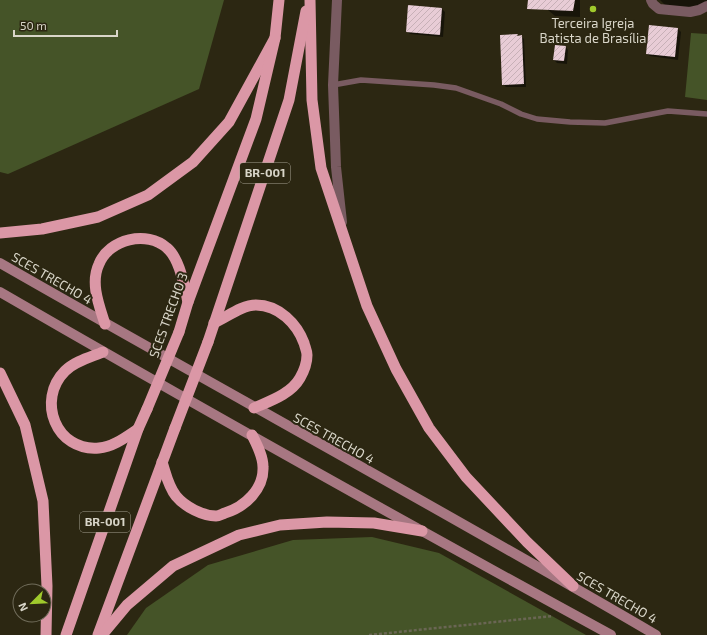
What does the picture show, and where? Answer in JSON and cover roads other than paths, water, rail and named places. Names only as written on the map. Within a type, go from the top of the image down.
[{"type":"highway","name":"SCES TRECHO 3","points":[[66,635],[138,429],[179,332],[188,302],[256,119],[275,38],[279,0]]},
{"type":"highway","points":[[309,0],[312,100],[321,168],[366,306],[396,369],[429,428],[466,477],[527,542],[572,586]]},
{"type":"highway","name":"BR-001","points":[[98,635],[208,342],[289,100],[309,0]]},
{"type":"highway","points":[[0,233],[42,229],[98,218],[148,195],[193,162],[229,122],[275,38]]},
{"type":"highway","points":[[105,324],[96,297],[96,275],[99,264],[107,252],[120,242],[137,238],[156,241],[168,248],[179,266],[188,302]]},
{"type":"highway","points":[[214,323],[243,308],[256,305],[273,308],[278,311],[288,318],[301,335],[307,353],[306,366],[299,379],[290,390],[277,398],[254,408]]},
{"type":"highway","points":[[104,352],[81,360],[66,370],[56,382],[52,398],[52,414],[58,429],[69,441],[83,448],[100,448],[116,443],[138,429]]},
{"type":"highway","points":[[0,373],[24,425],[43,502],[47,586],[46,635]]},
{"type":"highway","points":[[162,462],[168,482],[177,497],[198,513],[217,516],[236,510],[252,498],[261,482],[263,467],[260,452],[252,435]]},
{"type":"highway","points":[[102,635],[127,605],[173,566],[239,535],[280,525],[327,522],[374,523],[422,531]]},
{"type":"main road","name":"SCES TRECHO 4","points":[[0,263],[105,324],[572,586],[656,635]]},
{"type":"main road","points":[[0,292],[422,531],[611,635]]},
{"type":"street","points":[[337,0],[333,85],[336,167],[344,238]]},
{"type":"street","points":[[651,0],[653,4],[660,9],[690,12],[707,6]]},
{"type":"lane","points":[[333,85],[361,80],[456,88],[501,104],[520,114],[536,119],[570,122],[605,123],[668,110],[707,114]]},
{"type":"place","name":"Terceira Igreja Batista de Brasília","points":[[593,9]]}]
